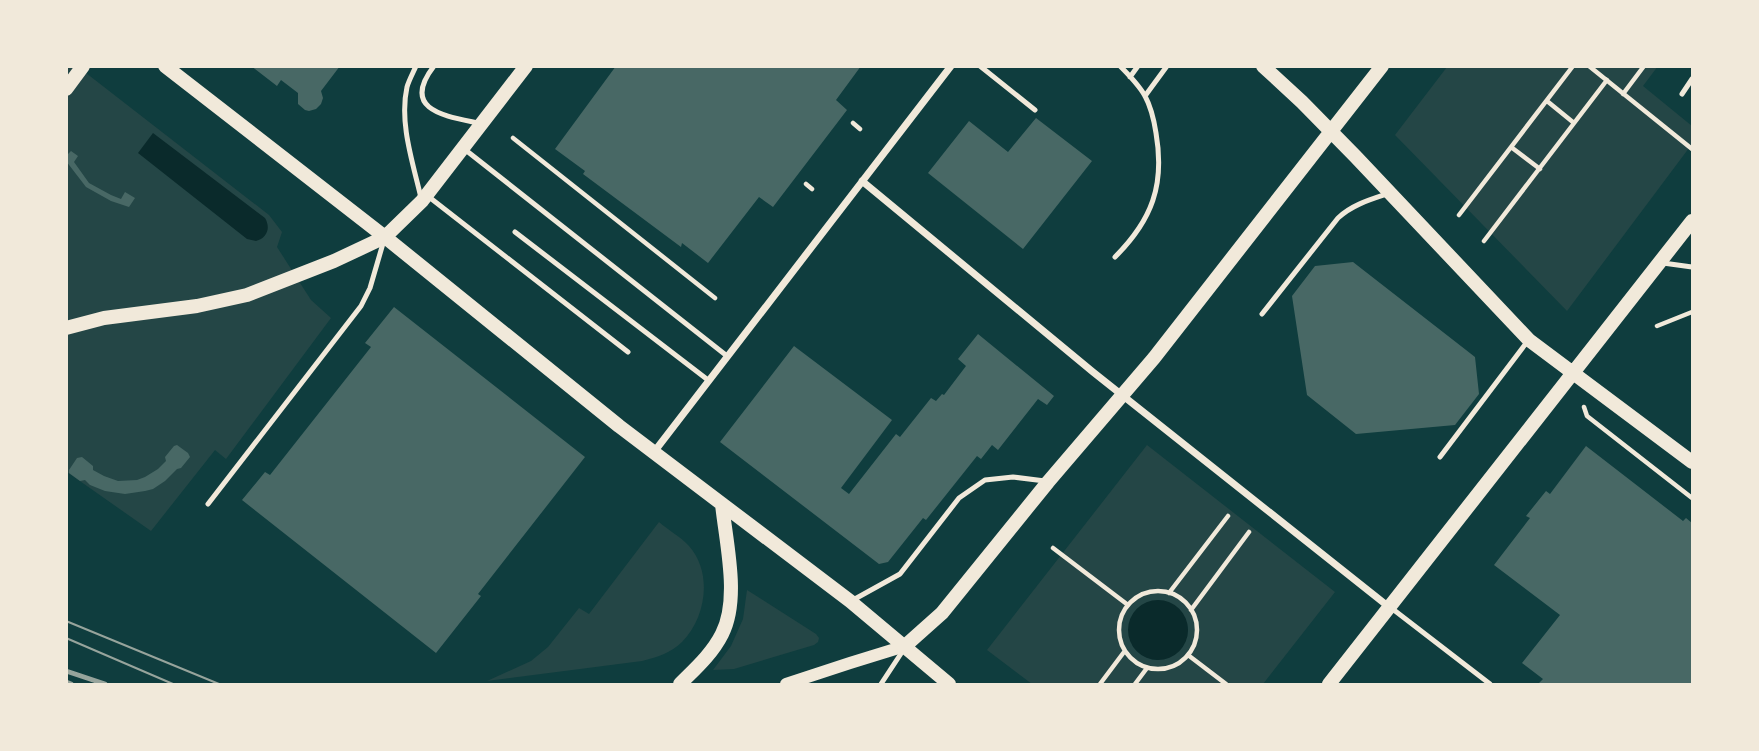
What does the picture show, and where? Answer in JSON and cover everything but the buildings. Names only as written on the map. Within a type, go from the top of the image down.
[{"type":"main road","points":[[66,89],[83,66]]},
{"type":"main road","points":[[165,66],[385,237],[653,452],[850,601],[949,684]]},
{"type":"main road","points":[[66,328],[104,318],[197,306],[247,295],[334,261],[385,237],[424,198],[526,66]]},
{"type":"main road","points":[[1263,66],[1302,102],[1529,340],[1692,462]]},
{"type":"main road","points":[[905,646],[942,613],[1048,482],[1154,358],[1382,66]]},
{"type":"main road","points":[[1329,684],[1692,221]]},
{"type":"main road","points":[[680,684],[714,647],[729,616],[732,588],[722,504]]},
{"type":"street","points":[[653,452],[951,66]]},
{"type":"street","points":[[862,181],[1093,372],[1390,607]]},
{"type":"street","points":[[786,684],[905,646]]},
{"type":"lane","points":[[416,66],[407,86],[405,111],[409,144],[424,198],[628,352]]},
{"type":"lane","points":[[434,66],[422,87],[422,98],[429,107],[442,115],[482,124]]},
{"type":"lane","points":[[980,66],[1035,110]]},
{"type":"lane","points":[[1115,257],[1131,241],[1144,220],[1155,196],[1160,175],[1160,151],[1154,119],[1145,96],[1120,66]]},
{"type":"lane","points":[[1130,77],[1138,66]]},
{"type":"lane","points":[[1145,96],[1167,66]]},
{"type":"lane","points":[[1682,94],[1692,79]]},
{"type":"lane","points":[[463,148],[727,356]]},
{"type":"lane","points":[[1262,314],[1338,218],[1355,205],[1390,193]]},
{"type":"lane","points":[[515,232],[708,380]]},
{"type":"lane","points":[[208,504],[361,306],[370,288],[385,237]]},
{"type":"lane","points":[[1660,263],[1692,267]]},
{"type":"lane","points":[[1440,457],[1529,340]]},
{"type":"lane","points":[[850,601],[900,575],[959,498],[985,480],[1013,477],[1048,482]]},
{"type":"lane","points":[[1390,607],[1490,684]]},
{"type":"lane","points":[[881,684],[905,646]]},
{"type":"path","points":[[1459,215],[1573,66]]},
{"type":"path","points":[[1589,66],[1692,149]]},
{"type":"path","points":[[1623,93],[1644,66]]},
{"type":"path","points":[[1484,242],[1607,80]]},
{"type":"path","points":[[1547,101],[1574,123]]},
{"type":"path","points":[[853,123],[860,129]]},
{"type":"path","points":[[513,138],[715,298]]},
{"type":"path","points":[[1511,147],[1539,169]]},
{"type":"path","points":[[806,184],[812,189]]},
{"type":"path","points":[[1657,326],[1692,312]]},
{"type":"path","points":[[1587,416],[1692,498]]},
{"type":"path","points":[[1169,593],[1228,516]]},
{"type":"path","points":[[1191,611],[1250,532]]},
{"type":"path","points":[[1054,548],[1128,605]]},
{"type":"path","points":[[1169,593],[1179,598],[1191,611],[1196,625],[1195,641],[1183,660],[1170,667],[1148,668],[1131,659],[1125,651],[1121,644],[1120,620],[1128,605],[1143,595],[1169,593]]},
{"type":"path","points":[[1100,684],[1125,651]]},
{"type":"path","points":[[1188,654],[1226,684]]},
{"type":"path","points":[[1135,684],[1148,668]]},
{"type":"shaded area","points":[[77,66],[269,215],[282,232],[277,247],[311,300],[331,318],[226,459],[215,450],[151,531],[67,472],[66,67]]},
{"type":"shaded area","points":[[1658,66],[1643,86],[1692,126],[1692,144],[1567,311],[1395,135],[1447,67]]},
{"type":"shaded area","points":[[153,133],[265,218],[268,229],[265,235],[256,241],[247,239],[138,153]]},
{"type":"shaded area","points":[[1147,445],[1335,592],[1263,684],[1032,684],[987,650]],"holes":[[[1185,619],[1187,637],[1157,660],[1143,655],[1132,645]]]},
{"type":"shaded area","points":[[659,522],[689,546],[697,557],[704,582],[704,595],[697,621],[678,646],[642,661],[487,681],[531,661],[548,647],[579,608],[589,614]]},
{"type":"shaded area","points":[[747,590],[816,634],[818,642],[734,669],[713,670],[731,646],[743,619]]},
{"type":"shaded area","points":[[1158,600],[1179,609],[1188,630],[1179,651],[1158,660],[1137,651],[1128,630],[1137,609]]},
{"type":"tram line","points":[[66,621],[219,684]]},
{"type":"tram line","points":[[66,638],[173,684]]},
{"type":"railway","points":[[66,671],[105,684]]},
{"type":"railway","points":[[66,682],[71,684]]}]
